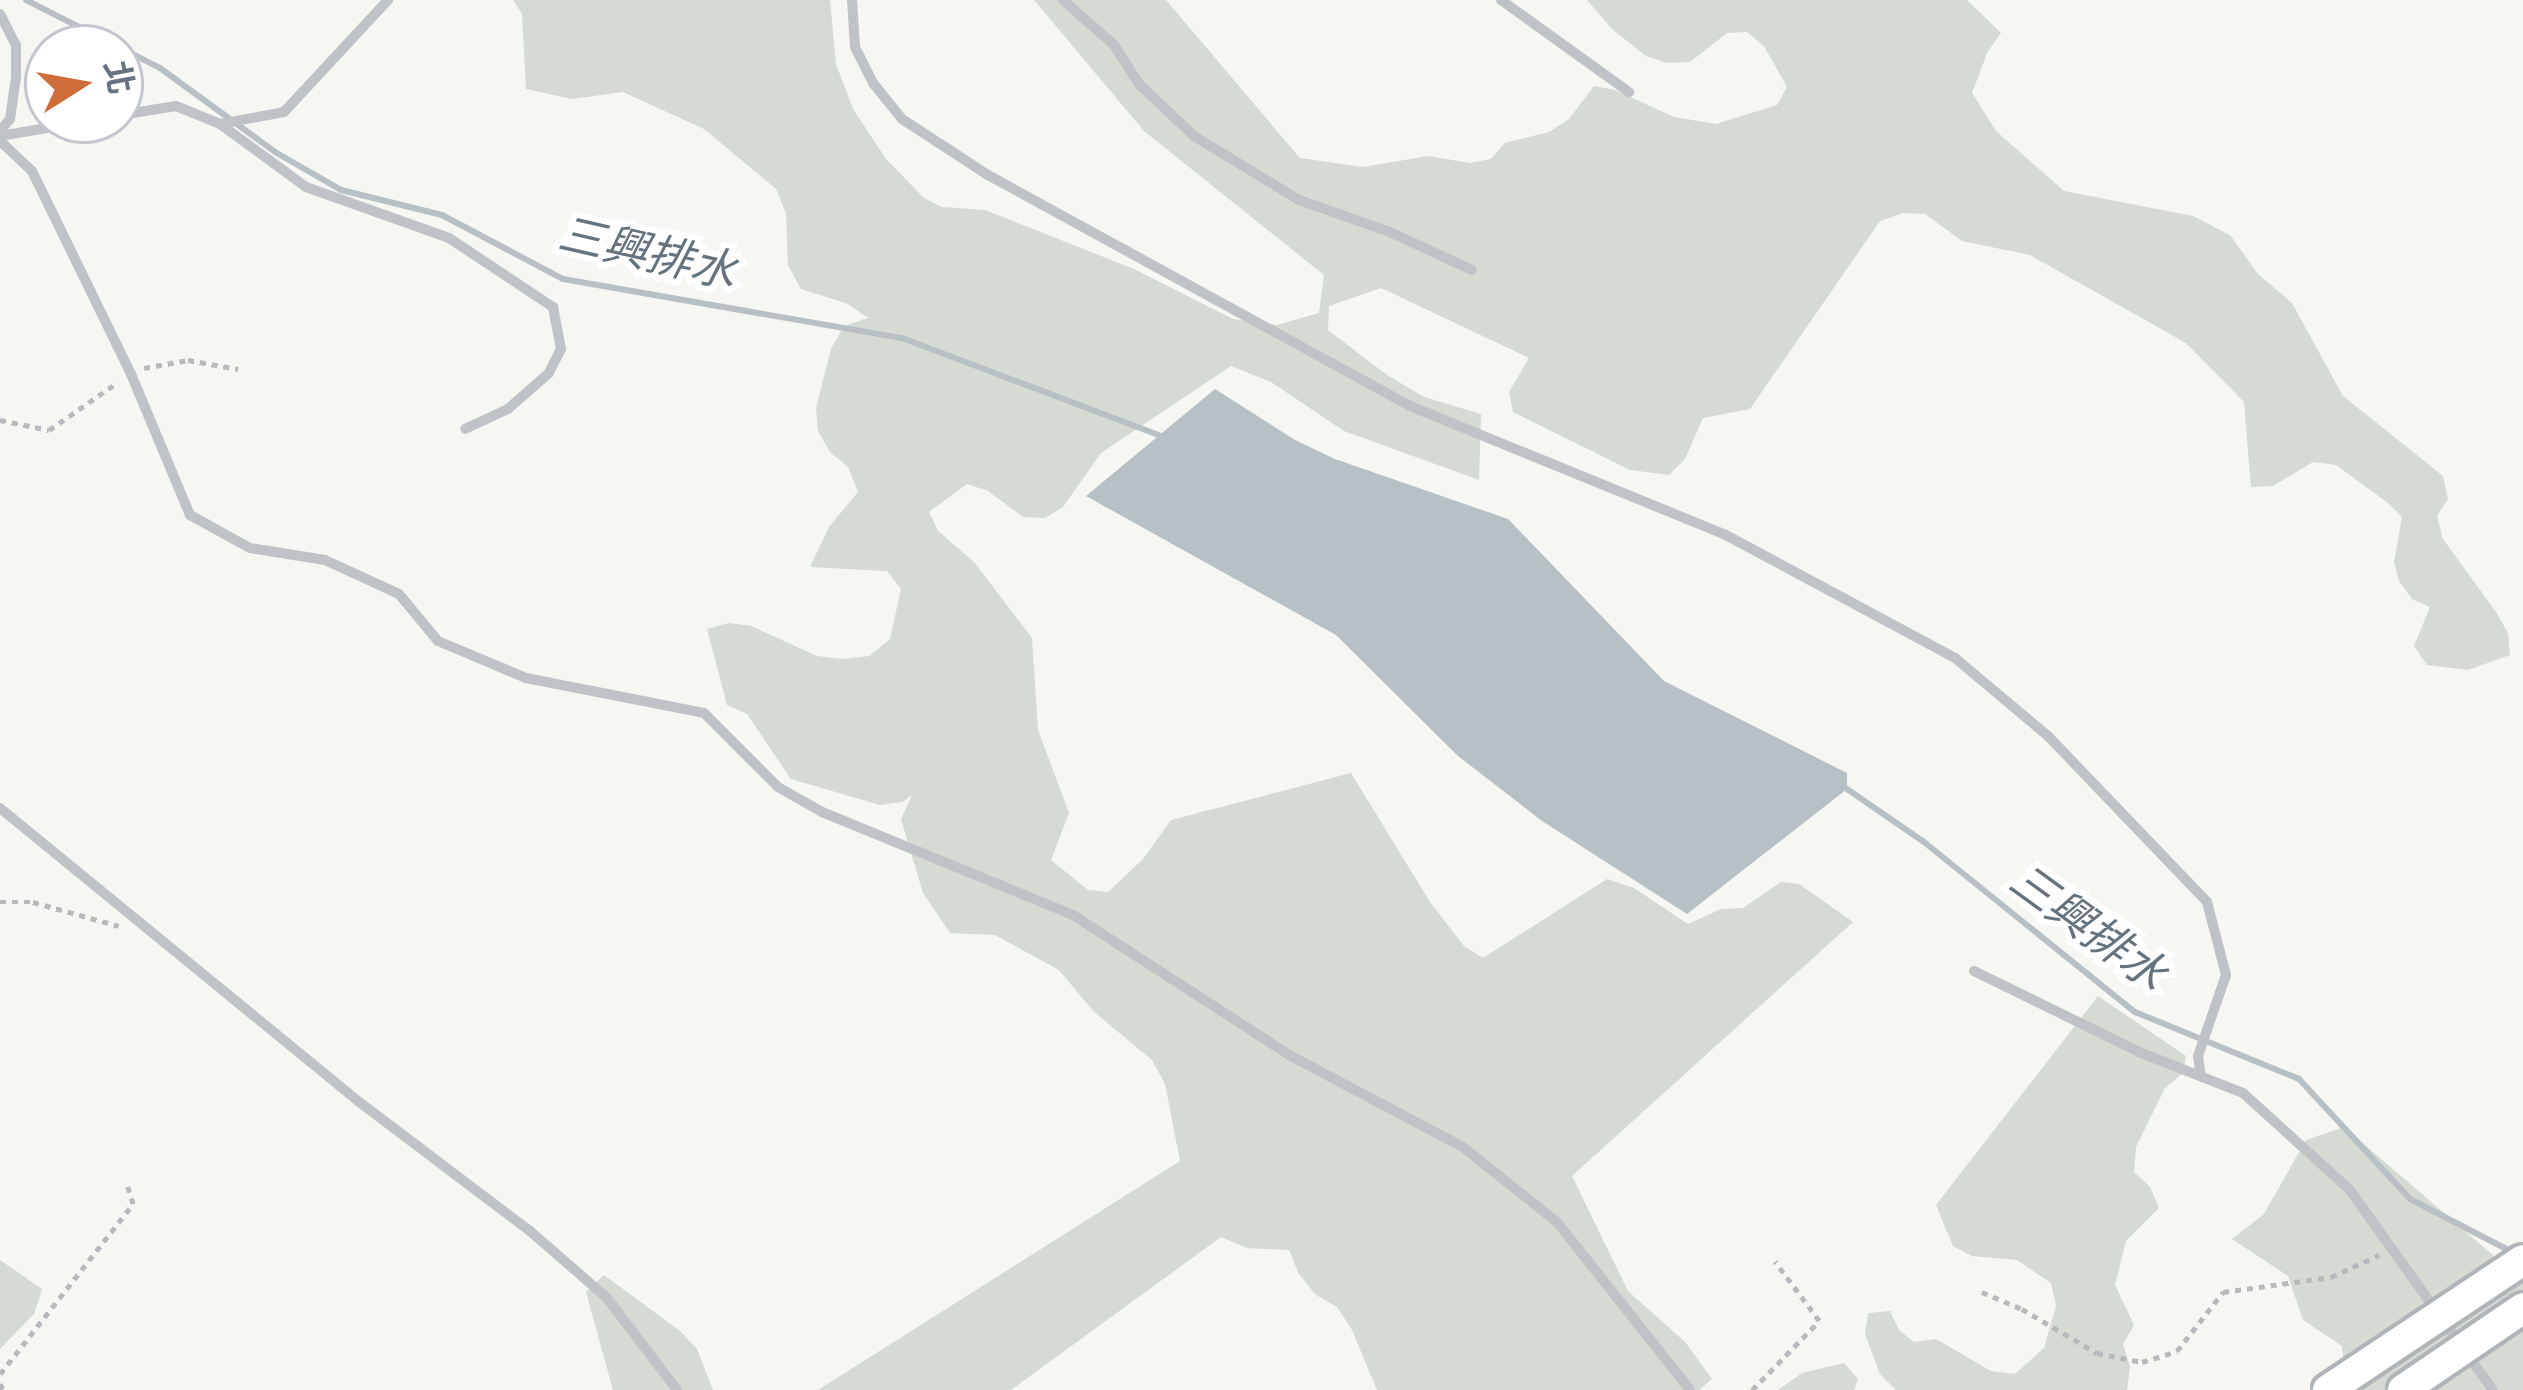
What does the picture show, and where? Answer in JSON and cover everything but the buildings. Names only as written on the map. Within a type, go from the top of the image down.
[{"type":"main road","points":[[2328,1390],[2523,1260]]},
{"type":"main road","points":[[2403,1390],[2523,1307]]},
{"type":"lane","points":[[220,124],[284,112],[388,0]]},
{"type":"lane","points":[[852,0],[855,47],[873,83],[902,119],[988,175],[1410,406],[1724,534],[1955,658],[2048,736],[2207,902],[2227,975],[2198,1056],[2201,1077]]},
{"type":"lane","points":[[1063,0],[1114,45],[1139,84],[1194,136],[1299,200],[1390,232],[1472,270]]},
{"type":"lane","points":[[1501,0],[1629,92]]},
{"type":"lane","points":[[0,14],[16,45],[10,119],[0,136],[32,171],[131,374],[190,514],[250,548],[325,560],[399,594],[438,641],[526,677],[704,713],[778,788],[822,812],[1073,914],[1292,1056],[1463,1147],[1557,1222],[1690,1390]]},
{"type":"lane","points":[[144,112],[176,106],[220,124],[306,188],[449,238],[553,308],[562,350],[549,373],[508,409],[465,429]]},
{"type":"lane","points":[[0,808],[591,1285],[677,1390]]},
{"type":"lane","points":[[1974,971],[2139,1052],[2242,1093],[2349,1189],[2493,1390]]},
{"type":"path","points":[[0,420],[49,430],[89,397],[166,361],[238,369]]},
{"type":"path","points":[[0,902],[33,902],[91,921],[154,931]]},
{"type":"path","points":[[0,1374],[133,1204],[128,1186]]},
{"type":"path","points":[[1982,1292],[2022,1309],[2097,1354],[2142,1362],[2177,1351],[2223,1292],[2331,1277],[2392,1250]]},
{"type":"path","points":[[1752,1390],[1819,1321],[1774,1262]]},
{"type":"shaded area","points":[[513,0],[830,0],[836,64],[853,109],[886,159],[924,198],[942,207],[985,210],[1134,269],[1233,319],[1277,325],[1319,313],[1324,275],[1144,131],[1034,0],[1166,0],[1300,158],[1363,167],[1428,156],[1470,163],[1491,159],[1505,143],[1549,132],[1569,119],[1594,86],[1615,90],[1674,117],[1716,124],[1777,105],[1787,87],[1764,46],[1747,32],[1727,33],[1690,62],[1667,63],[1646,56],[1613,30],[1587,0],[1967,0],[2001,33],[1988,51],[1972,93],[1996,131],[2064,191],[2193,216],[2230,235],[2258,274],[2292,303],[2343,396],[2443,476],[2448,499],[2437,516],[2443,539],[2496,612],[2508,633],[2510,655],[2468,670],[2427,665],[2414,646],[2430,607],[2412,599],[2399,581],[2394,562],[2402,517],[2388,503],[2336,465],[2313,462],[2273,486],[2251,487],[2244,402],[2186,343],[2030,255],[1962,241],[1925,214],[1903,213],[1880,221],[1750,409],[1703,418],[1685,459],[1669,475],[1630,470],[1513,412],[1509,392],[1529,358],[1381,288],[1329,306],[1328,330],[1387,375],[1424,397],[1481,414],[1479,480],[1344,431],[1271,382],[1231,366],[1101,453],[1063,507],[1045,518],[1023,517],[988,491],[967,484],[929,512],[938,531],[974,562],[1032,638],[1038,730],[1069,813],[1051,860],[1088,890],[1108,892],[1143,859],[1171,820],[1351,773],[1430,902],[1464,946],[1483,958],[1607,879],[1634,888],[1688,924],[1721,909],[1743,908],[1781,882],[1799,884],[1853,922],[1572,1176],[1628,1291],[1686,1343],[1712,1379],[1699,1390],[1377,1390],[1352,1330],[1337,1307],[1316,1295],[1299,1274],[1289,1250],[1247,1248],[1221,1237],[1011,1390],[818,1390],[1180,1161],[1165,1084],[1152,1060],[1093,1011],[1059,970],[995,935],[950,933],[923,893],[901,819],[912,795],[903,802],[880,805],[791,779],[747,714],[727,705],[707,629],[729,623],[751,626],[817,656],[844,659],[869,656],[890,639],[901,589],[887,571],[810,567],[829,527],[858,492],[848,467],[830,452],[818,431],[816,408],[831,349],[844,326],[868,318],[848,304],[801,289],[788,265],[786,213],[776,189],[704,129],[623,92],[572,99],[526,89],[522,14]]},
{"type":"shaded area","points":[[1215,389],[1295,440],[1335,459],[1508,519],[1664,681],[1847,773],[1847,789],[1687,914],[1542,821],[1458,756],[1336,635],[1086,496]]},
{"type":"shaded area","points":[[2098,996],[2186,1056],[2183,1073],[2165,1088],[2136,1147],[2134,1172],[2150,1187],[2159,1208],[2126,1241],[2115,1285],[2134,1325],[2123,1344],[2130,1367],[2127,1390],[1896,1390],[1880,1374],[1865,1334],[1868,1313],[1890,1311],[1899,1330],[1914,1342],[1936,1339],[1991,1371],[2015,1374],[2044,1348],[2056,1306],[2051,1283],[2017,1260],[1972,1256],[1953,1246],[1936,1205]]},
{"type":"shaded area","points":[[2344,1127],[2523,1281],[2523,1390],[2346,1390],[2342,1346],[2303,1320],[2288,1276],[2232,1239],[2264,1214],[2306,1140]]},
{"type":"shaded area","points":[[0,1260],[42,1289],[34,1314],[0,1349]]},
{"type":"shaded area","points":[[604,1275],[680,1331],[697,1349],[713,1390],[613,1390],[586,1292]]},
{"type":"shaded area","points":[[1844,1363],[1858,1379],[1854,1390],[1778,1390],[1802,1373]]},
{"type":"waterway","name":"三興排水","points":[[26,0],[160,68],[275,152],[341,190],[442,215],[563,279],[902,338],[1159,435]]},
{"type":"waterway","name":"三興排水","points":[[1847,789],[1924,842],[2135,1012],[2299,1079],[2410,1199],[2516,1254]]}]
